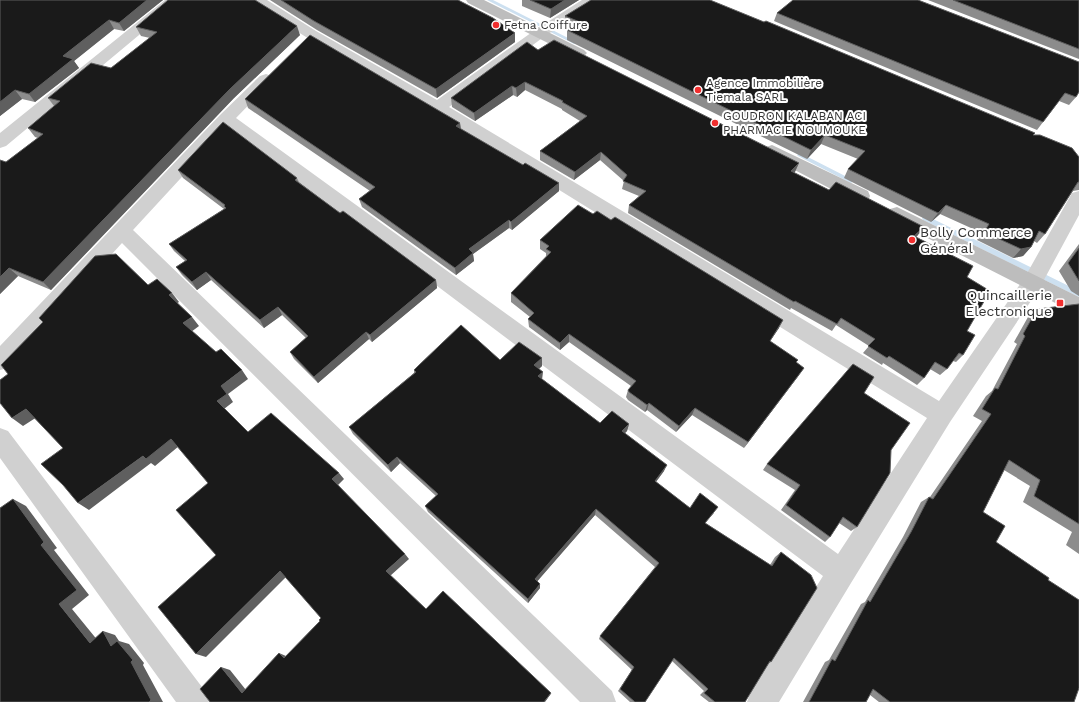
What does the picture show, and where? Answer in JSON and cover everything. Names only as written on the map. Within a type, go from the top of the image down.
[{"type":"street","points":[[0,142],[174,0]]},
{"type":"street","points":[[257,0],[306,40],[438,108],[942,415]]},
{"type":"street","points":[[473,0],[590,59]]},
{"type":"street","points":[[438,108],[540,33],[592,0]]},
{"type":"street","points":[[0,361],[226,119],[279,66]]},
{"type":"street","points":[[226,119],[841,573]]},
{"type":"street","points":[[754,142],[1079,307]]},
{"type":"street","points":[[762,702],[841,573],[942,415],[1032,283],[1079,198]]},
{"type":"street","points":[[122,231],[601,702]]},
{"type":"street","points":[[0,439],[194,702]]},
{"type":"building","points":[[0,0],[147,0],[119,23],[109,20],[63,56],[73,59],[29,94],[15,90],[0,102]]},
{"type":"building","points":[[168,0],[255,0],[297,26],[230,89],[43,282],[9,268],[0,277],[0,160],[6,162],[43,134],[28,128],[60,101],[48,98],[91,63],[111,68],[157,32],[136,27]]},
{"type":"building","points":[[281,0],[458,0],[493,18],[515,33],[436,89],[314,21]]},
{"type":"building","points":[[530,0],[565,0],[551,9]]},
{"type":"building","points":[[591,0],[710,0],[764,22],[766,21],[1035,133],[1033,135],[1040,135],[1072,148],[1079,157],[1079,182],[1045,234],[1039,231],[1031,247],[1021,249],[984,232],[989,224],[946,205],[938,213],[848,169],[865,151],[825,135],[811,150],[567,30],[580,22],[565,16]]},
{"type":"building","points":[[793,0],[918,0],[1079,62],[1079,92],[1076,97],[1065,93],[1043,122],[777,13]]},
{"type":"building","points":[[953,0],[1079,0],[1079,49]]},
{"type":"building","points":[[310,35],[460,123],[456,126],[523,165],[525,163],[559,183],[511,222],[509,220],[469,249],[473,253],[455,268],[359,199],[375,187],[245,99]]},
{"type":"building","points":[[554,40],[799,163],[791,171],[829,190],[836,182],[924,227],[914,236],[973,266],[967,277],[990,291],[967,331],[975,335],[963,355],[959,353],[947,369],[935,362],[924,378],[889,356],[887,358],[868,346],[875,339],[841,318],[837,324],[795,301],[794,302],[629,205],[646,191],[623,181],[627,175],[601,152],[575,172],[540,151],[587,116],[562,102],[563,101],[525,82],[516,88],[512,86],[474,113],[451,98],[527,42],[538,50]]},
{"type":"building","points":[[223,122],[297,178],[295,180],[340,213],[343,211],[436,280],[370,335],[366,332],[314,377],[290,352],[308,336],[278,307],[260,320],[206,272],[192,282],[176,267],[187,260],[169,244],[226,208],[224,206],[225,205],[178,170]]},
{"type":"building","points":[[578,205],[593,214],[597,211],[611,220],[615,217],[783,320],[770,341],[798,360],[796,362],[804,368],[748,442],[695,408],[679,426],[649,403],[647,405],[629,392],[628,390],[636,381],[569,334],[560,343],[528,319],[534,313],[511,293],[551,252],[546,249],[549,246],[540,240]]},
{"type":"building","points":[[1079,248],[1079,281],[1068,263]]},
{"type":"building","points":[[116,254],[148,285],[157,279],[172,293],[169,295],[192,317],[183,323],[216,352],[221,349],[242,370],[221,386],[227,394],[217,401],[248,432],[271,413],[339,473],[332,479],[405,554],[386,571],[426,609],[443,591],[551,693],[544,702],[210,702],[200,689],[221,667],[242,693],[279,653],[284,658],[320,621],[319,620],[321,618],[280,571],[196,654],[158,607],[216,555],[176,510],[208,483],[171,439],[146,459],[143,456],[78,503],[63,485],[41,464],[63,448],[26,409],[12,418],[0,403],[0,380],[8,374],[1,365],[43,322],[39,318],[95,256]]},
{"type":"building","points":[[1079,304],[1079,524],[1034,496],[1040,480],[1009,460],[983,512],[1005,526],[996,542],[1049,578],[1048,580],[1079,600],[1079,688],[1074,702],[890,702],[873,689],[866,702],[809,702],[832,659],[835,661],[868,600],[870,602],[911,532],[929,497],[933,499],[991,414],[982,409],[995,388],[998,389],[1025,336],[1023,334],[1037,309]]},
{"type":"building","points":[[461,325],[500,360],[519,342],[542,358],[534,365],[543,372],[538,376],[600,423],[612,411],[629,424],[622,431],[667,465],[655,481],[690,508],[700,493],[718,507],[705,523],[772,566],[781,552],[811,575],[817,588],[745,702],[715,702],[704,693],[708,689],[674,658],[645,702],[635,702],[620,689],[634,667],[600,636],[659,563],[596,509],[535,579],[540,584],[528,599],[425,506],[438,494],[397,457],[388,465],[349,427],[416,372],[414,370]]},
{"type":"building","points":[[853,364],[874,377],[864,393],[910,423],[891,450],[890,473],[857,527],[843,517],[830,537],[786,505],[800,485],[767,464]]},
{"type":"building","points":[[13,499],[44,542],[41,545],[77,590],[59,604],[90,643],[103,631],[111,646],[117,641],[133,660],[131,662],[151,700],[149,702],[0,702],[0,508]]},
{"type":"waterway","points":[[489,0],[576,43]]},
{"type":"waterway","points":[[800,155],[851,181]]},
{"type":"waterway","points":[[925,218],[1079,294]]},
{"type":"place","name":"Fetna Coiffure","points":[[496,25]]},
{"type":"place","name":"Agence Immobilière Tiemala SARL","points":[[698,90]]},
{"type":"place","name":"GOUDRON KALABAN ACI PHARMACIE NOUMOUKE","points":[[715,123]]},
{"type":"place","name":"Bolly Commerce Général","points":[[912,240]]},
{"type":"place","name":"Quincaillerie Electronique","points":[[1060,303]]}]
